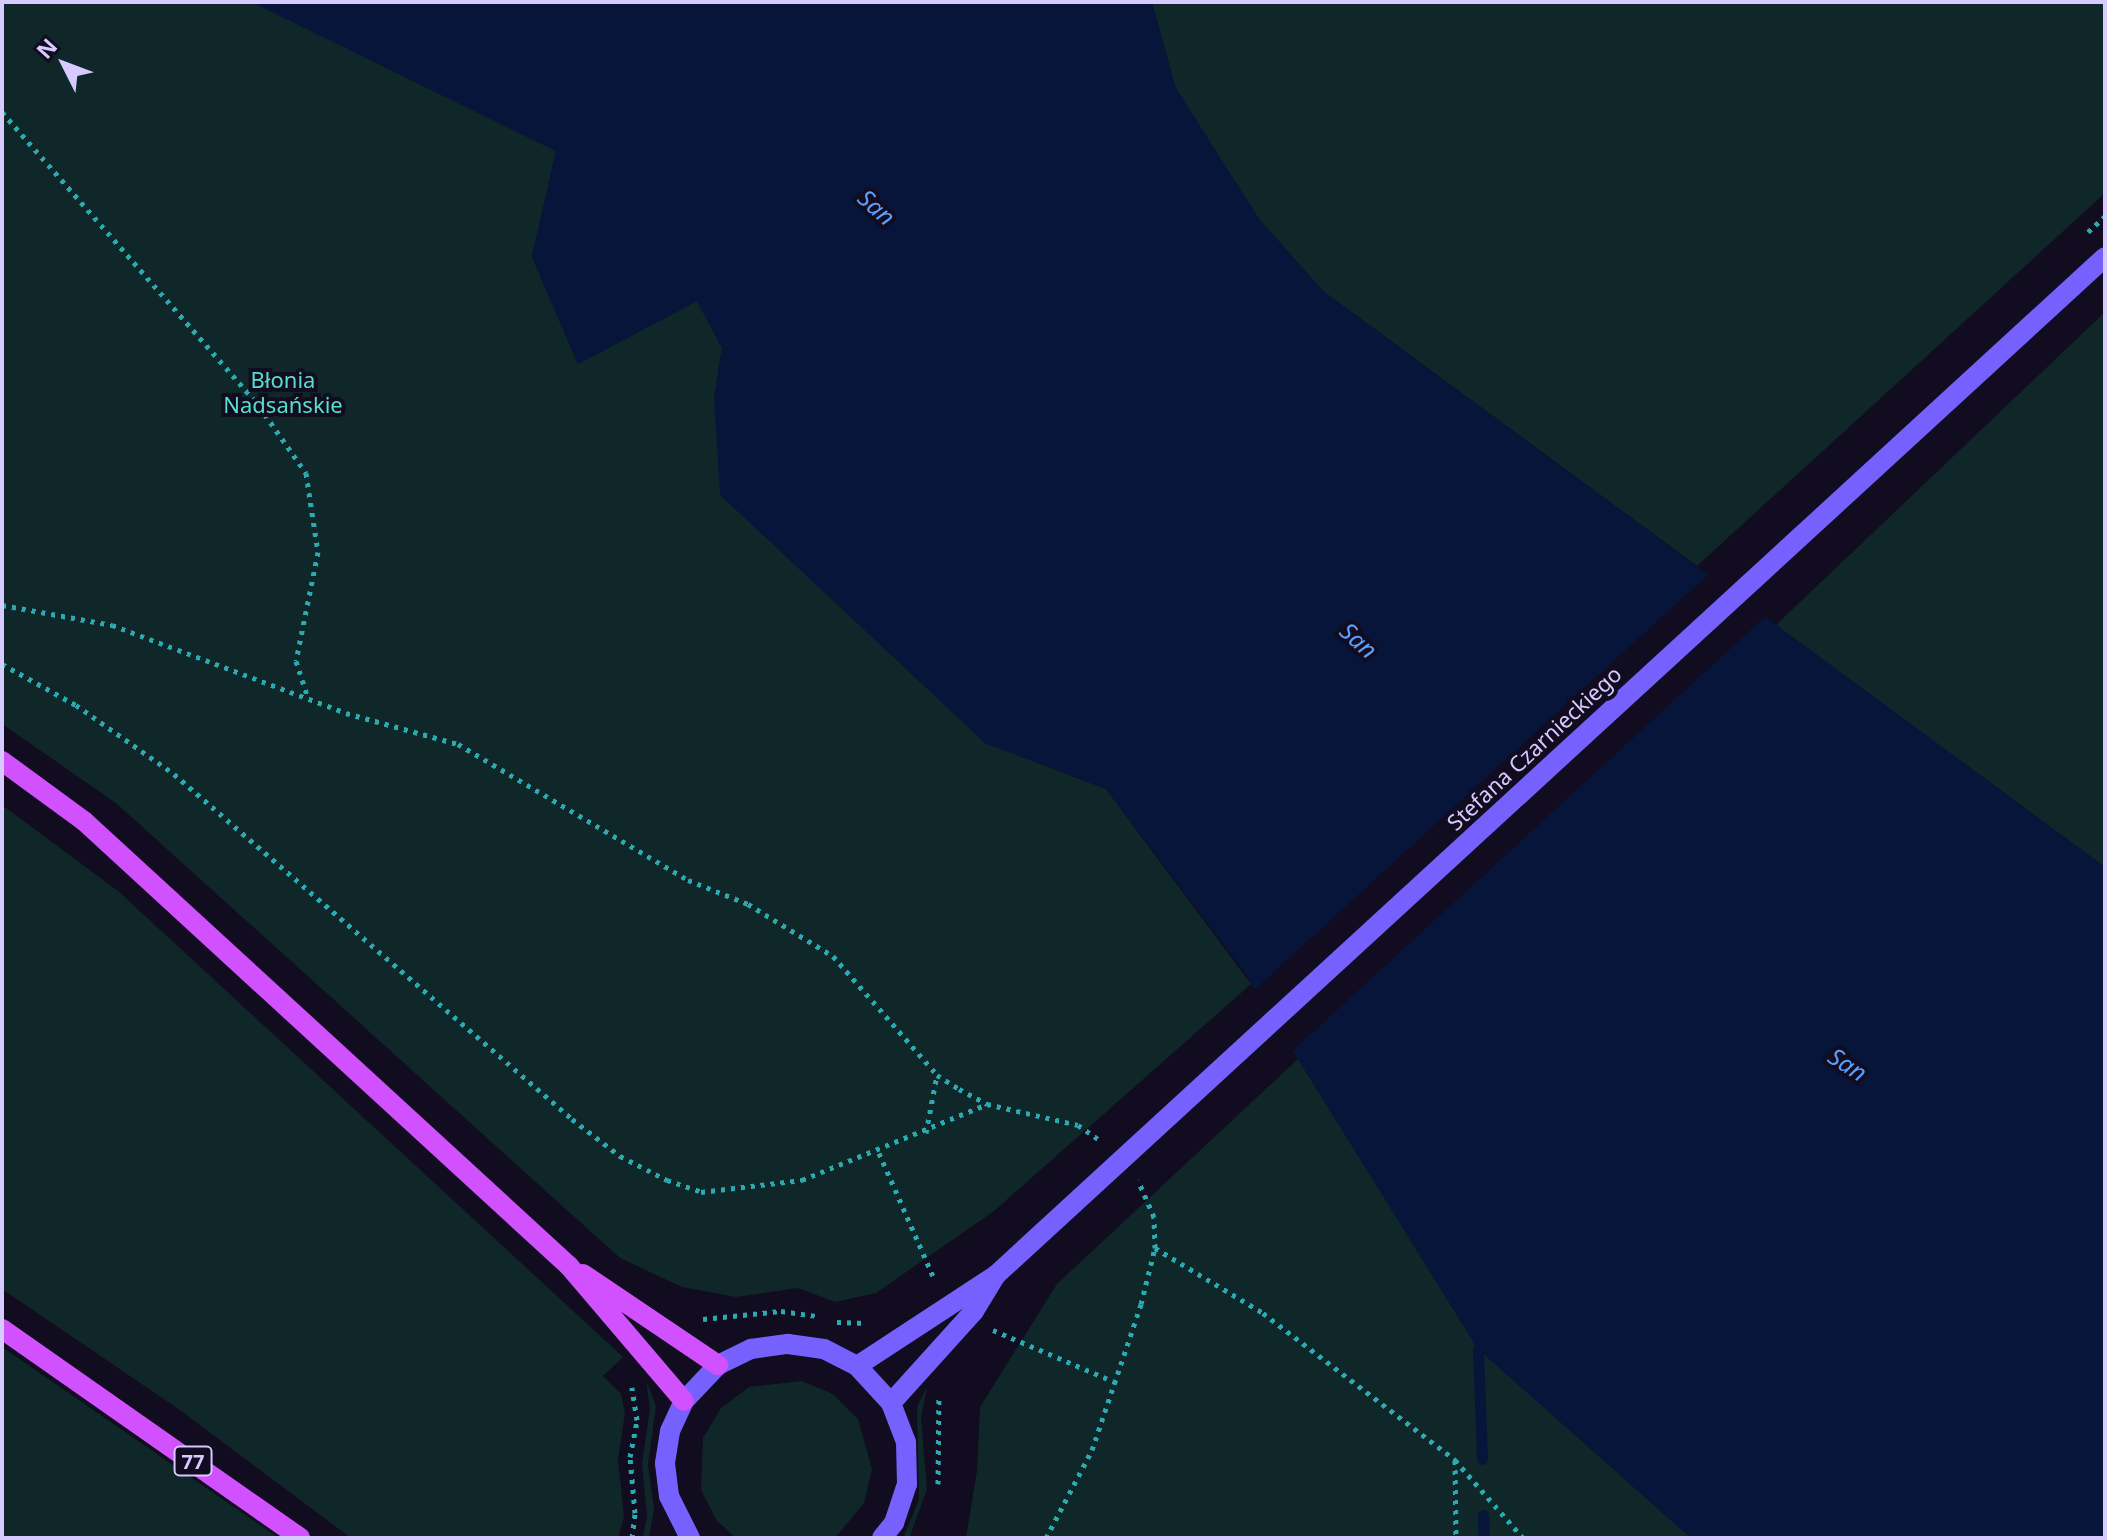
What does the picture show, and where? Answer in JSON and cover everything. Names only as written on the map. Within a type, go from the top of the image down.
[{"type":"main road","points":[[2,761],[93,829],[569,1266],[684,1401]]},
{"type":"main road","points":[[569,1266],[718,1365]]},
{"type":"main road","name":"77","points":[[2,1329],[300,1538]]},
{"type":"street","name":"Stefana Czarnieckiego","points":[[857,1366],[996,1275],[2105,257]]},
{"type":"street","name":"Stefana Czarnieckiego","points":[[891,1403],[974,1311],[996,1275]]},
{"type":"street","points":[[681,1534],[669,1496],[665,1463],[670,1431],[684,1401],[718,1365],[751,1349],[788,1344],[824,1349],[857,1366],[891,1403],[906,1442],[907,1484],[894,1523],[882,1538]]},
{"type":"path","points":[[2,112],[259,406],[306,473],[318,552],[296,661],[308,694]]},
{"type":"path","points":[[2,605],[112,625],[308,694],[346,713],[458,744],[688,880],[748,904],[833,956],[937,1075],[987,1104],[1078,1125],[1103,1143]]},
{"type":"path","points":[[2,664],[76,705],[174,774],[620,1156],[701,1192],[802,1180],[879,1153],[987,1104]]},
{"type":"path","points":[[926,1133],[937,1075]]},
{"type":"path","points":[[879,1153],[934,1278]]},
{"type":"path","points":[[1046,1538],[1092,1450],[1117,1383],[1155,1248],[1154,1217],[1133,1174]]},
{"type":"path","points":[[1155,1248],[1263,1313],[1455,1460],[1523,1538]]},
{"type":"path","points":[[992,1329],[1117,1383]]},
{"type":"path","points":[[632,1538],[635,1513],[630,1457],[637,1420],[634,1377]]},
{"type":"path","points":[[1455,1460],[1456,1538]]},
{"type":"green space","name":"Błonia Nadsańskie","points":[[2,2],[252,2],[556,151],[532,257],[578,364],[697,301],[722,348],[714,399],[985,743],[1106,789],[1251,984],[994,1211],[876,1293],[835,1302],[798,1288],[736,1297],[682,1287],[620,1258],[116,803],[2,724]]},
{"type":"green space","points":[[1152,2],[2105,2],[2105,193],[1697,566],[1323,291],[1259,219],[1175,88]]},
{"type":"green space","points":[[2105,312],[2105,867],[1776,625]]},
{"type":"green space","points":[[2,805],[118,891],[623,1357],[603,1376],[621,1394],[625,1413],[618,1459],[624,1516],[618,1538],[351,1538],[177,1408],[2,1289]]},
{"type":"green space","points":[[1298,1059],[1478,1349],[1691,1538],[966,1538],[977,1471],[980,1407],[1057,1284]]},
{"type":"green space","points":[[2,1347],[279,1538],[2,1538]]},
{"type":"green space","points":[[646,1380],[656,1406],[648,1465],[654,1509],[649,1538],[643,1538],[647,1515],[642,1464],[650,1408]]},
{"type":"green space","points":[[801,1381],[833,1394],[858,1419],[872,1469],[864,1503],[835,1538],[736,1538],[717,1521],[701,1490],[703,1438],[721,1408],[749,1387]]},
{"type":"green space","points":[[927,1387],[921,1418],[927,1489],[910,1536],[903,1538],[919,1500],[917,1407]]},
{"type":"water","name":"San","points":[[252,2],[1152,2],[1176,88],[1259,219],[1323,291],[2105,867],[2105,1538],[1691,1538],[1478,1349],[1241,967],[1106,789],[985,743],[720,495],[714,399],[722,348],[697,301],[578,364],[532,257],[556,151]]},
{"type":"pier","points":[[1711,572],[1768,614],[1290,1053],[1252,992]]},
{"type":"waterway","points":[[1478,1349],[1482,1459]]},
{"type":"waterway","points":[[1483,1515],[1484,1538]]}]
